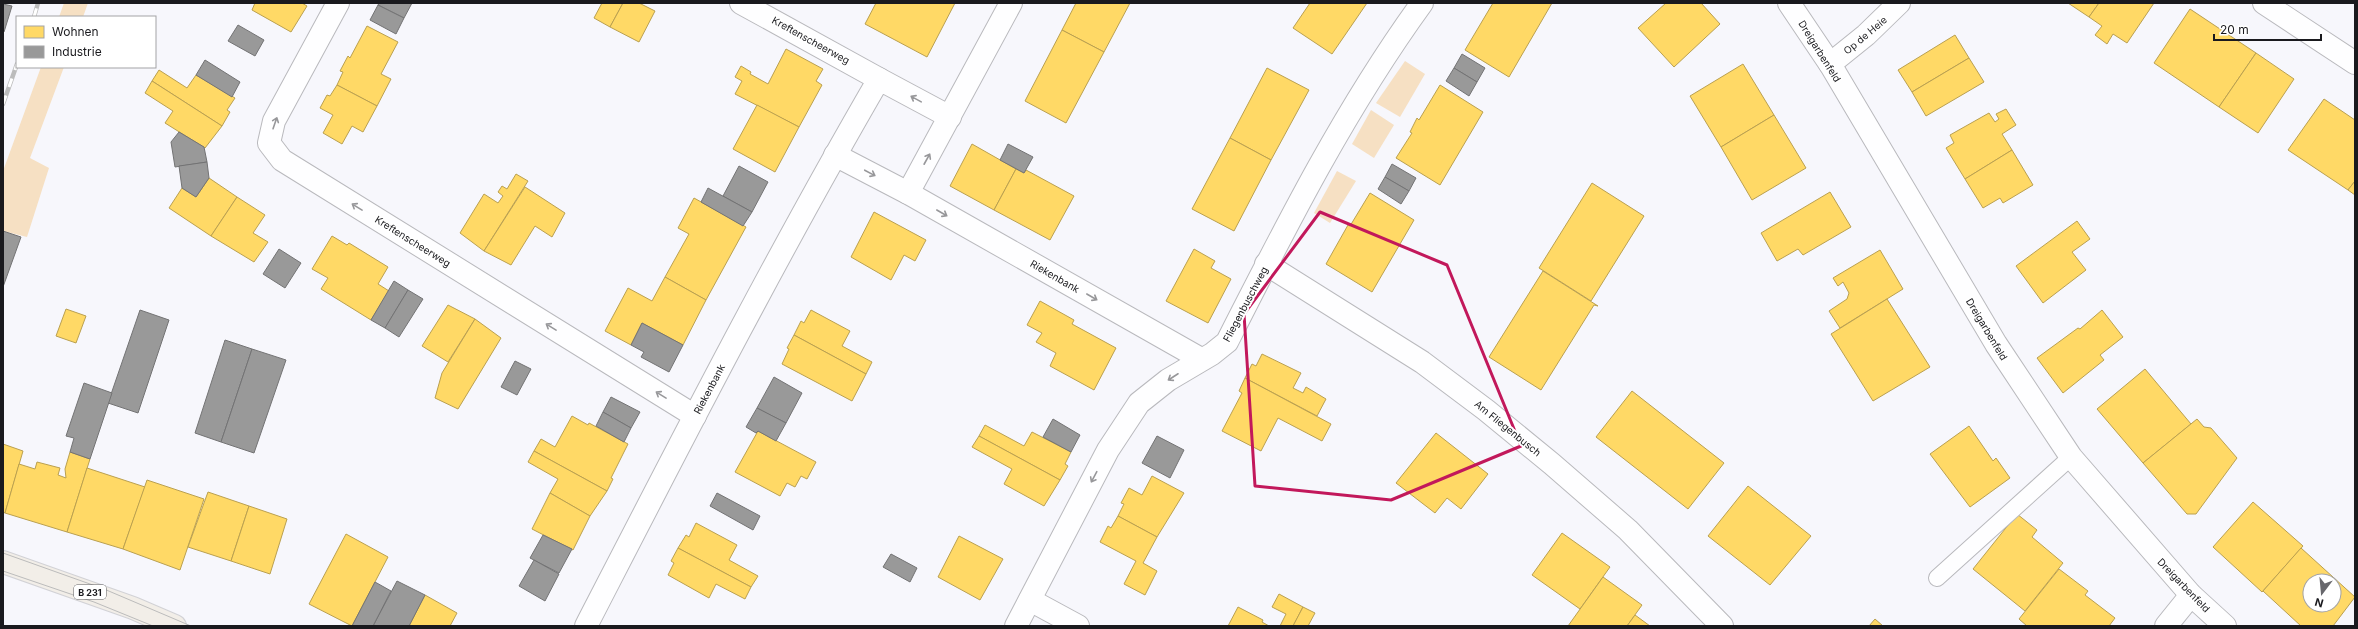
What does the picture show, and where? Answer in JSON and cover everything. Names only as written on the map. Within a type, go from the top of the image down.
[{"type":"main road","name":"B 231","points":[[3,562],[126,606],[175,626]]},
{"type":"street","name":"Kreftenscheerweg","points":[[338,3],[274,121],[269,143],[282,160],[695,416]]},
{"type":"street","name":"Kreftenscheerweg","points":[[741,3],[791,29],[879,79]]},
{"type":"street","points":[[908,193],[1011,3]]},
{"type":"street","name":"Fliegenbuschweg","points":[[1016,626],[1108,450],[1139,403],[1168,380],[1227,342],[1266,264],[1336,134],[1390,47],[1422,3]]},
{"type":"street","name":"Dreigarbenfeld","points":[[1789,3],[1830,64],[1996,344],[2071,458],[2191,595],[2225,626]]},
{"type":"street","name":"Op de Heie","points":[[1830,64],[1866,35],[1899,3]]},
{"type":"street","points":[[2264,3],[2355,63]]},
{"type":"street","name":"Riekenbank","points":[[586,626],[695,416],[835,154],[879,79]]},
{"type":"street","points":[[879,79],[950,117]]},
{"type":"street","name":"Riekenbank","points":[[835,154],[908,193],[1201,359]]},
{"type":"street","name":"Am Fliegenbusch","points":[[1266,264],[1422,362],[1486,410],[1552,464],[1628,530],[1722,626]]},
{"type":"street","points":[[2166,626],[2191,595]]},
{"type":"street","points":[[1030,600],[1078,626]]},
{"type":"lane","points":[[1937,578],[2071,458]]},
{"type":"highlighted area","points":[[1320,212],[1447,265],[1521,446],[1391,500],[1255,486],[1244,314]]},
{"type":"shaded area","points":[[64,3],[88,3],[83,16],[59,16]]},
{"type":"shaded area","points":[[1405,61],[1425,74],[1400,117],[1376,103]]},
{"type":"shaded area","points":[[41,68],[64,68],[30,158],[49,168],[27,237],[3,231],[3,171]]},
{"type":"shaded area","points":[[1371,110],[1394,125],[1374,158],[1352,144]]},
{"type":"shaded area","points":[[1337,171],[1356,181],[1330,223],[1314,213]]},
{"type":"building: Wohnen","points":[[255,3],[302,3],[307,6],[291,32],[252,10]]},
{"type":"building: Wohnen","points":[[602,3],[623,3],[610,27],[594,18]]},
{"type":"building: Wohnen","points":[[623,3],[639,3],[655,11],[639,42],[610,27]]},
{"type":"building: Wohnen","points":[[876,3],[955,3],[927,57],[865,24]]},
{"type":"building: Wohnen","points":[[1076,3],[1130,3],[1104,52],[1062,30]]},
{"type":"building: Wohnen","points":[[1310,3],[1367,3],[1332,54],[1293,28]]},
{"type":"building: Wohnen","points":[[1493,3],[1552,3],[1509,77],[1465,50]]},
{"type":"building: Wohnen","points":[[1666,3],[1701,3],[1720,24],[1674,67],[1638,28]]},
{"type":"building: Wohnen","points":[[2068,3],[2099,3],[2089,17]]},
{"type":"building: Wohnen","points":[[2099,3],[2154,3],[2127,43],[2113,34],[2107,44],[2095,35],[2102,26],[2089,17]]},
{"type":"building: Wohnen","points":[[2190,9],[2256,53],[2219,107],[2154,63]]},
{"type":"building: Wohnen","points":[[367,26],[398,42],[381,74],[391,79],[377,106],[337,85],[343,72],[340,71],[348,56],[350,58]]},
{"type":"building: Wohnen","points":[[1062,30],[1104,52],[1066,123],[1025,101]]},
{"type":"building: Wohnen","points":[[1955,35],[1969,58],[1912,92],[1898,70]]},
{"type":"building: Wohnen","points":[[786,49],[823,69],[816,81],[822,85],[799,127],[735,94],[742,81],[735,77],[741,66],[751,72],[750,74],[768,84]]},
{"type":"building: Wohnen","points":[[2256,53],[2294,79],[2258,133],[2219,107]]},
{"type":"building: Wohnen","points":[[1969,58],[1984,82],[1926,116],[1912,92]]},
{"type":"building: Wohnen","points":[[1743,64],[1774,115],[1721,147],[1690,96]]},
{"type":"building: Wohnen","points":[[1267,68],[1309,90],[1271,160],[1230,138]]},
{"type":"building: Wohnen","points":[[159,70],[187,88],[196,75],[235,98],[227,110],[230,112],[222,126],[152,81]]},
{"type":"building: Wohnen","points":[[152,81],[222,126],[205,148],[165,123],[173,111],[145,93]]},
{"type":"building: Wohnen","points":[[337,85],[377,106],[363,132],[352,126],[342,144],[323,133],[333,115],[320,108],[327,95],[330,96]]},
{"type":"building: Wohnen","points":[[1440,85],[1483,112],[1440,185],[1396,158],[1412,133],[1410,132],[1417,118],[1419,120]]},
{"type":"building: Wohnen","points":[[2324,99],[2355,120],[2355,181],[2348,190],[2288,150]]},
{"type":"building: Wohnen","points":[[757,105],[799,127],[775,172],[733,149]]},
{"type":"building: Wohnen","points":[[2006,109],[2016,125],[2002,134],[2012,150],[1965,179],[1946,148],[1954,143],[1950,135],[1989,113],[1995,122],[1999,119],[1996,114]]},
{"type":"building: Wohnen","points":[[1774,115],[1806,168],[1752,200],[1721,147]]},
{"type":"building: Wohnen","points":[[1230,138],[1271,160],[1234,231],[1192,209]]},
{"type":"building: Wohnen","points":[[972,144],[1016,169],[994,210],[950,186]]},
{"type":"building: Wohnen","points":[[2012,150],[2033,185],[2003,203],[2000,198],[1983,208],[1965,179]]},
{"type":"building: Wohnen","points":[[1016,169],[1024,173],[1026,170],[1074,196],[1050,240],[994,210]]},
{"type":"building: Wohnen","points":[[516,174],[528,181],[484,251],[460,233],[484,194],[498,203],[503,196],[498,192],[502,186],[507,189]]},
{"type":"building: Wohnen","points":[[209,178],[237,197],[211,236],[169,208],[182,188],[196,197]]},
{"type":"building: Wohnen","points":[[2355,181],[2355,195],[2348,190]]},
{"type":"building: Wohnen","points":[[1592,183],[1644,216],[1591,301],[1539,268]]},
{"type":"building: Wohnen","points":[[525,187],[565,213],[552,237],[535,226],[511,265],[484,251]]},
{"type":"building: Wohnen","points":[[1830,192],[1851,227],[1803,255],[1798,249],[1777,261],[1761,233]]},
{"type":"building: Wohnen","points":[[1370,193],[1414,220],[1372,292],[1326,264],[1348,225],[1350,226]]},
{"type":"building: Wohnen","points":[[237,197],[265,215],[253,233],[268,242],[254,262],[211,236]]},
{"type":"building: Wohnen","points":[[694,198],[746,227],[706,300],[665,277],[689,234],[678,228]]},
{"type":"building: Wohnen","points":[[874,212],[926,240],[915,261],[904,255],[891,280],[851,257]]},
{"type":"building: Wohnen","points":[[2077,221],[2090,239],[2072,252],[2086,270],[2043,303],[2016,266]]},
{"type":"building: Wohnen","points":[[332,236],[347,245],[349,243],[388,267],[378,284],[389,291],[371,320],[321,289],[328,278],[312,269]]},
{"type":"building: Wohnen","points":[[1194,249],[1215,261],[1211,268],[1231,279],[1208,323],[1166,301]]},
{"type":"building: Wohnen","points":[[1880,250],[1903,289],[1840,328],[1829,311],[1847,299],[1849,293],[1843,282],[1838,286],[1833,278]]},
{"type":"building: Wohnen","points":[[1543,271],[1598,306],[1594,305],[1541,390],[1489,357]]},
{"type":"building: Wohnen","points":[[665,277],[706,300],[683,345],[642,323],[631,345],[605,331],[628,288],[652,301]]},
{"type":"building: Wohnen","points":[[1887,299],[1930,367],[1873,401],[1831,334]]},
{"type":"building: Wohnen","points":[[1040,301],[1074,320],[1072,324],[1116,348],[1094,390],[1050,366],[1056,353],[1036,342],[1042,333],[1027,325]]},
{"type":"building: Wohnen","points":[[448,305],[475,319],[448,362],[422,346]]},
{"type":"building: Wohnen","points":[[66,309],[86,316],[76,343],[56,336]]},
{"type":"building: Wohnen","points":[[811,310],[850,331],[842,346],[872,362],[866,374],[794,335],[801,321],[804,323]]},
{"type":"building: Wohnen","points":[[2102,310],[2123,337],[2100,355],[2104,360],[2063,393],[2037,358],[2078,328],[2080,329]]},
{"type":"building: Wohnen","points":[[475,319],[501,338],[458,409],[435,398],[442,373]]},
{"type":"building: Wohnen","points":[[794,335],[866,374],[852,401],[782,364],[789,349],[787,348]]},
{"type":"building: Wohnen","points":[[1262,354],[1301,373],[1293,388],[1303,393],[1306,387],[1326,399],[1317,416],[1245,378],[1252,364],[1256,366]]},
{"type":"building: Wohnen","points":[[2145,369],[2191,424],[2143,463],[2097,409]]},
{"type":"building: Wohnen","points":[[1245,378],[1331,424],[1322,441],[1278,418],[1261,451],[1222,431],[1242,393],[1239,391]]},
{"type":"building: Wohnen","points":[[1632,391],[1724,463],[1688,509],[1596,437]]},
{"type":"building: Wohnen","points":[[572,416],[588,425],[589,423],[628,444],[611,478],[613,479],[607,491],[534,451],[541,439],[555,447]]},
{"type":"building: Wohnen","points":[[2197,419],[2204,427],[2211,428],[2237,458],[2196,514],[2187,514],[2143,463]]},
{"type":"building: Wohnen","points":[[985,425],[1024,446],[1032,432],[1071,452],[1065,464],[1068,466],[1060,480],[979,436]]},
{"type":"building: Wohnen","points":[[1969,426],[1993,461],[1996,458],[2010,478],[1970,507],[1930,454]]},
{"type":"building: Wohnen","points":[[758,431],[816,462],[807,479],[801,476],[795,487],[787,483],[780,496],[735,472]]},
{"type":"building: Wohnen","points":[[1436,433],[1488,474],[1461,509],[1447,498],[1435,513],[1396,483]]},
{"type":"building: Wohnen","points":[[979,436],[1060,480],[1044,506],[1004,484],[1012,469],[972,447]]},
{"type":"building: Wohnen","points":[[3,444],[23,451],[5,513],[3,512]]},
{"type":"building: Wohnen","points":[[534,451],[607,491],[590,516],[550,493],[558,479],[528,462]]},
{"type":"building: Wohnen","points":[[70,452],[90,459],[67,532],[5,513],[19,464],[35,469],[37,462],[60,468],[58,475],[66,478],[65,469]]},
{"type":"building: Wohnen","points":[[87,468],[145,487],[123,549],[67,532]]},
{"type":"building: Wohnen","points":[[1152,476],[1184,493],[1157,537],[1118,516],[1124,504],[1121,503],[1129,488],[1142,495]]},
{"type":"building: Wohnen","points":[[147,480],[204,499],[180,570],[123,549]]},
{"type":"building: Wohnen","points":[[1748,486],[1811,536],[1770,585],[1708,536]]},
{"type":"building: Wohnen","points":[[208,492],[249,506],[231,561],[188,547]]},
{"type":"building: Wohnen","points":[[550,493],[590,516],[573,550],[532,529]]},
{"type":"building: Wohnen","points":[[2253,502],[2303,546],[2262,592],[2213,547]]},
{"type":"building: Wohnen","points":[[249,506],[287,519],[270,574],[231,561]]},
{"type":"building: Wohnen","points":[[2017,514],[2037,530],[2032,537],[2063,563],[2025,611],[1973,569]]},
{"type":"building: Wohnen","points":[[1118,516],[1157,537],[1143,563],[1157,571],[1145,595],[1124,584],[1136,561],[1100,542],[1108,526],[1111,528]]},
{"type":"building: Wohnen","points":[[696,523],[737,545],[729,560],[758,576],[751,587],[678,548],[686,535],[689,537]]},
{"type":"building: Wohnen","points":[[1562,533],[1610,567],[1580,609],[1532,575]]},
{"type":"building: Wohnen","points":[[346,534],[388,557],[352,626],[309,604]]},
{"type":"building: Wohnen","points":[[959,536],[1003,559],[980,600],[938,577]]},
{"type":"building: Wohnen","points":[[678,548],[751,587],[745,599],[716,584],[709,598],[668,575],[674,563],[671,561]]},
{"type":"building: Wohnen","points":[[2301,548],[2329,573],[2302,573],[2302,613],[2342,613],[2342,585],[2355,597],[2333,626],[2301,626],[2263,591]]},
{"type":"building: Wohnen","points":[[2059,569],[2088,591],[2085,595],[2115,618],[2109,626],[2027,626],[2019,619]]},
{"type":"building: Wohnen","points":[[1603,577],[1642,605],[1627,626],[1568,626]]},
{"type":"building: Wohnen","points":[[1279,594],[1303,607],[1293,626],[1280,626],[1286,614],[1272,607]]},
{"type":"building: Wohnen","points":[[425,595],[457,613],[450,626],[409,626]]},
{"type":"building: Wohnen","points":[[1238,607],[1263,620],[1262,622],[1269,626],[1228,626]]},
{"type":"building: Wohnen","points":[[1303,607],[1315,613],[1308,626],[1293,626]]},
{"type":"building: Wohnen","points":[[1635,615],[1650,626],[1627,626]]},
{"type":"building: Wohnen","points":[[1875,619],[1883,626],[1869,626]]},
{"type":"building: Industrie","points":[[379,3],[412,3],[404,18],[378,5]]},
{"type":"building: Industrie","points":[[3,4],[12,6],[4,32],[3,32]]},
{"type":"building: Industrie","points":[[378,5],[404,18],[396,34],[370,20]]},
{"type":"building: Industrie","points":[[238,25],[264,40],[255,56],[228,41]]},
{"type":"building: Industrie","points":[[1462,54],[1485,68],[1477,82],[1454,68]]},
{"type":"building: Industrie","points":[[205,60],[240,82],[232,97],[196,75]]},
{"type":"building: Industrie","points":[[1454,68],[1477,82],[1469,96],[1446,81]]},
{"type":"building: Industrie","points":[[179,132],[204,147],[207,162],[175,167],[171,142]]},
{"type":"building: Industrie","points":[[1008,144],[1033,157],[1024,173],[1000,160]]},
{"type":"building: Industrie","points":[[207,162],[209,178],[196,197],[182,188],[179,166]]},
{"type":"building: Industrie","points":[[1392,164],[1416,178],[1409,191],[1385,177]]},
{"type":"building: Industrie","points":[[739,166],[768,182],[752,212],[723,196]]},
{"type":"building: Industrie","points":[[1385,177],[1409,191],[1401,204],[1378,189]]},
{"type":"building: Industrie","points":[[708,188],[752,212],[743,226],[701,202]]},
{"type":"building: Industrie","points":[[3,231],[21,237],[3,287]]},
{"type":"building: Industrie","points":[[279,249],[301,263],[285,288],[263,274]]},
{"type":"building: Industrie","points":[[394,281],[408,290],[385,328],[371,320]]},
{"type":"building: Industrie","points":[[408,290],[423,299],[399,337],[385,328]]},
{"type":"building: Industrie","points":[[140,310],[169,320],[138,413],[108,403]]},
{"type":"building: Industrie","points":[[642,323],[683,345],[669,372],[641,357],[644,352],[631,345]]},
{"type":"building: Industrie","points":[[225,340],[252,349],[221,442],[195,433]]},
{"type":"building: Industrie","points":[[252,349],[286,360],[254,453],[221,442]]},
{"type":"building: Industrie","points":[[515,361],[531,369],[517,395],[501,387]]},
{"type":"building: Industrie","points":[[774,377],[802,393],[786,423],[757,408]]},
{"type":"building: Industrie","points":[[84,383],[112,393],[90,459],[70,452],[74,438],[66,436]]},
{"type":"building: Industrie","points":[[611,397],[640,412],[631,428],[603,412]]},
{"type":"building: Industrie","points":[[757,408],[786,423],[776,441],[758,431],[756,433],[746,427]]},
{"type":"building: Industrie","points":[[603,412],[631,428],[624,442],[596,426]]},
{"type":"building: Industrie","points":[[1053,419],[1080,435],[1071,452],[1043,437]]},
{"type":"building: Industrie","points":[[1157,436],[1184,450],[1170,478],[1142,463]]},
{"type":"building: Industrie","points":[[717,493],[760,516],[753,530],[710,506]]},
{"type":"building: Industrie","points":[[543,535],[572,549],[559,573],[530,558]]},
{"type":"building: Industrie","points":[[891,554],[917,568],[910,582],[883,567]]},
{"type":"building: Industrie","points":[[534,560],[559,574],[545,601],[519,586]]},
{"type":"building: Industrie","points":[[397,581],[425,595],[409,626],[373,626]]},
{"type":"building: Industrie","points":[[375,582],[391,591],[373,626],[352,626]]},
{"type":"tram line","points":[[3,553],[104,589],[191,626]]},
{"type":"tram line","points":[[3,571],[94,602],[153,626]]},
{"type":"railway","points":[[34,16],[38,3]]},
{"type":"railway","points":[[3,104],[16,67]]}]
